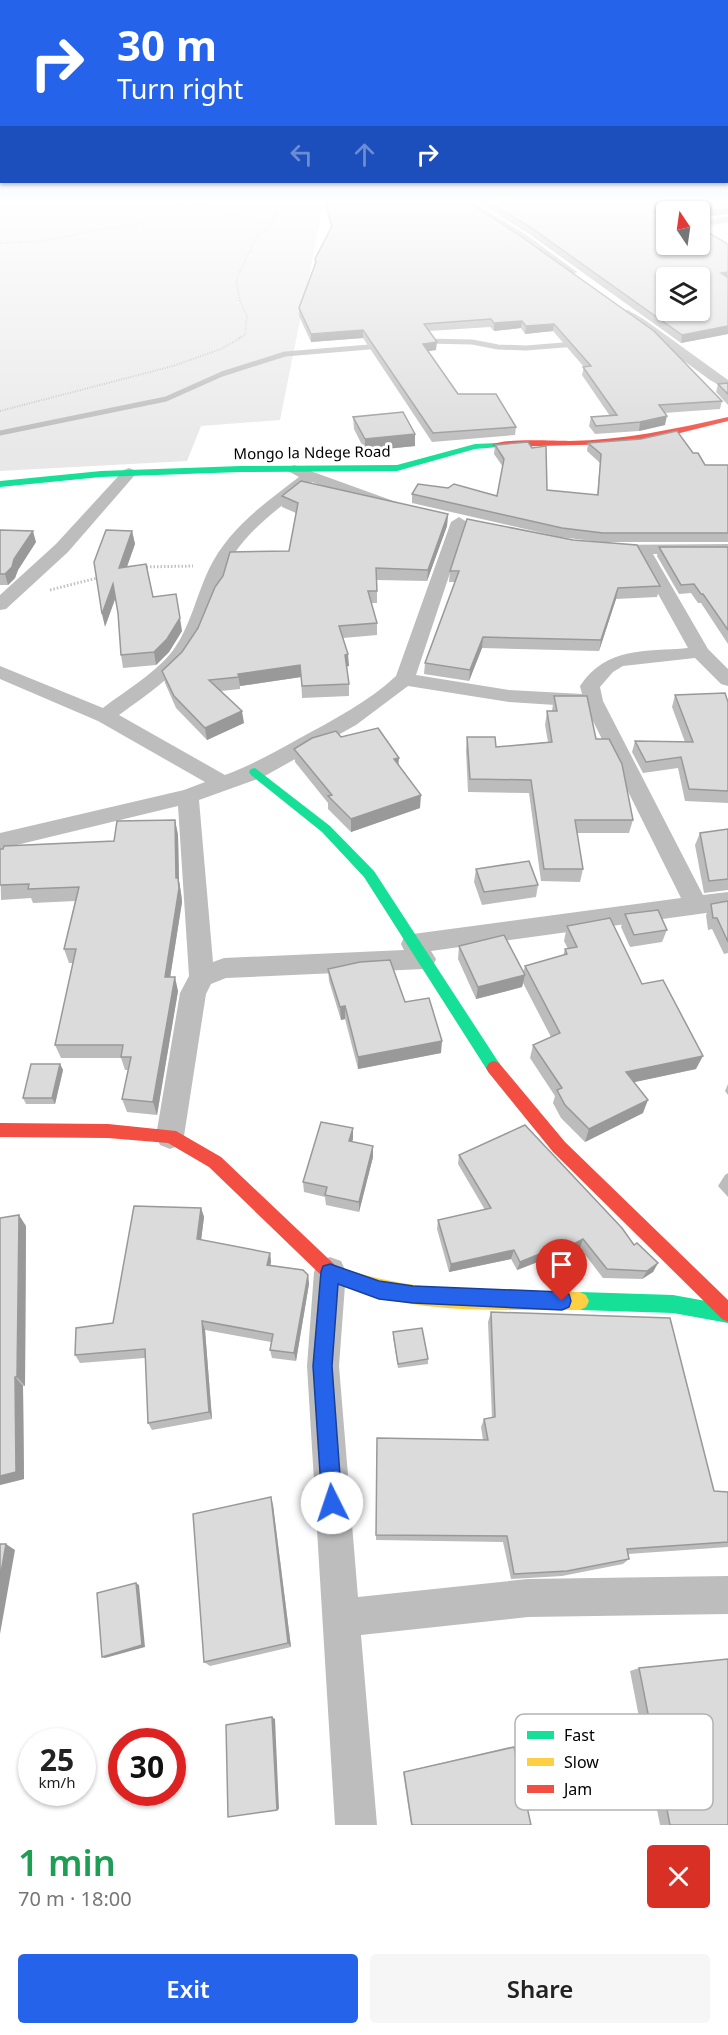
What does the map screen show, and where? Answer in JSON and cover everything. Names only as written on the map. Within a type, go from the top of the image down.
[{"type":"street","points":[[620,308],[724,379]]},
{"type":"street","name":"Mongo la Ndege Road","points":[[0,484],[54,477],[129,473],[241,469],[302,473],[397,468],[475,447],[528,442],[590,443],[631,440],[678,432],[728,419]]},
{"type":"street","points":[[0,605],[62,548],[129,473]]},
{"type":"street","points":[[105,716],[177,658],[187,642],[219,566],[229,549],[302,473],[404,509]]},
{"type":"street","points":[[0,841],[188,796],[225,784],[255,772],[349,720],[390,692],[404,679],[411,666],[459,522]]},
{"type":"street","points":[[590,548],[728,549]]},
{"type":"street","points":[[642,549],[700,652],[728,680]]},
{"type":"street","points":[[697,907],[593,701],[590,686],[606,668],[618,661],[700,652]]},
{"type":"street","points":[[0,672],[105,716],[225,784]]},
{"type":"street","points":[[404,679],[509,696],[593,701]]},
{"type":"street","points":[[255,772],[326,829],[369,874],[488,1060],[537,1122],[559,1147],[728,1313]]},
{"type":"street","points":[[170,1136],[194,993],[202,977],[188,796]]},
{"type":"street","points":[[202,977],[224,968],[419,951],[728,901]]},
{"type":"street","points":[[0,1130],[108,1131],[170,1136],[215,1162],[330,1272],[379,1290],[430,1296],[673,1304],[728,1313]]},
{"type":"street","points":[[330,1272],[322,1366],[356,1825]]},
{"type":"street","points":[[340,1618],[528,1598],[728,1594]]},
{"type":"path","points":[[0,411],[173,366],[221,349],[245,335],[247,316],[240,301],[237,286]]},
{"type":"path","points":[[137,568],[219,566]]},
{"type":"path","points":[[16,591],[51,590],[102,576]]},
{"type":"shaded area","points":[[0,286],[307,286],[280,420],[201,426],[187,461],[0,471]]},
{"type":"building","points":[[307,286],[591,286],[654,331],[722,401],[659,405],[667,416],[640,422],[596,426],[591,417],[617,415],[583,367],[591,366],[554,324],[526,326],[522,321],[494,323],[491,319],[424,324],[437,342],[423,344],[458,394],[496,394],[516,427],[433,433],[363,330],[311,334],[299,308]]},
{"type":"building","points":[[613,286],[656,286],[656,317]]},
{"type":"building","points":[[710,286],[728,286],[728,326],[682,335],[662,321],[710,321]]},
{"type":"building","points":[[728,383],[728,394],[718,384]]},
{"type":"building","points":[[403,412],[415,434],[365,439],[353,417]]},
{"type":"building","points":[[677,431],[693,453],[698,453],[705,465],[728,465],[728,533],[603,533],[562,528],[412,494],[418,484],[448,488],[454,484],[497,496],[504,459],[495,445],[528,442],[532,448],[546,446],[547,490],[598,495],[601,454],[588,443],[641,439]]},
{"type":"building","points":[[301,481],[448,514],[428,570],[376,568],[377,591],[368,591],[377,623],[339,626],[348,654],[345,655],[349,684],[302,686],[300,665],[238,674],[239,677],[209,680],[242,711],[205,728],[174,696],[162,671],[182,652],[198,628],[215,587],[223,576],[230,552],[289,551],[298,503],[282,496]]},
{"type":"building","points":[[467,519],[573,540],[637,545],[660,586],[618,588],[601,640],[483,637],[470,670],[425,663],[459,571],[450,571]]},
{"type":"building","points":[[0,530],[33,531],[14,559],[12,567],[5,574],[0,574]]},
{"type":"building","points":[[106,530],[132,531],[119,568],[146,564],[153,597],[176,594],[180,618],[167,639],[154,652],[121,655],[113,584],[102,614],[94,562]]},
{"type":"building","points":[[659,547],[728,547],[728,630],[694,584],[681,585]]},
{"type":"building","points":[[725,693],[728,702],[728,791],[689,789],[681,757],[646,762],[635,741],[693,742],[675,695]]},
{"type":"building","points":[[554,696],[587,696],[596,739],[609,739],[622,764],[633,820],[575,820],[583,869],[544,869],[531,780],[470,779],[467,737],[495,737],[496,747],[552,742],[547,711],[557,711]]},
{"type":"building","points":[[378,728],[399,758],[394,759],[421,795],[351,819],[328,796],[332,795],[294,749],[312,738],[336,731],[341,737]]},
{"type":"building","points":[[175,820],[176,878],[178,878],[179,888],[165,977],[175,977],[153,1102],[122,1099],[131,1057],[121,1057],[123,1045],[55,1045],[76,949],[64,949],[79,887],[28,889],[29,884],[0,885],[0,849],[4,846],[114,841],[117,821]]},
{"type":"building","points":[[728,829],[728,879],[709,881],[700,833]]},
{"type":"building","points":[[529,861],[538,885],[484,892],[476,869]]},
{"type":"building","points":[[728,901],[728,942],[717,918],[713,918],[711,904]]},
{"type":"building","points":[[658,910],[667,930],[634,935],[625,914]]},
{"type":"building","points":[[610,918],[642,984],[663,980],[703,1056],[626,1072],[648,1100],[589,1129],[565,1105],[557,1090],[562,1088],[533,1045],[560,1033],[525,966],[567,954],[565,949],[577,947],[567,926]]},
{"type":"building","points":[[504,935],[525,975],[478,987],[459,946]]},
{"type":"building","points":[[390,960],[405,1002],[429,998],[442,1041],[358,1057],[345,1006],[340,1007],[328,969],[360,962]]},
{"type":"building","points":[[31,1064],[60,1064],[52,1098],[23,1098]]},
{"type":"building","points":[[321,1122],[353,1128],[349,1141],[373,1146],[359,1202],[325,1195],[327,1187],[303,1182]]},
{"type":"building","points":[[525,1125],[622,1228],[634,1245],[637,1243],[658,1263],[647,1271],[607,1269],[583,1239],[555,1254],[552,1249],[520,1262],[514,1250],[451,1264],[438,1220],[491,1208],[459,1155]]},
{"type":"building","points":[[134,1206],[201,1208],[197,1239],[270,1253],[267,1265],[303,1270],[308,1275],[294,1353],[270,1350],[273,1334],[202,1321],[209,1412],[148,1423],[145,1349],[75,1355],[76,1328],[113,1323]]},
{"type":"building","points":[[19,1215],[17,1377],[15,1377],[16,1472],[0,1476],[0,1218]]},
{"type":"building","points":[[491,1312],[670,1318],[714,1491],[728,1492],[728,1542],[627,1549],[629,1559],[567,1571],[514,1574],[507,1536],[376,1535],[377,1438],[488,1440],[484,1419],[495,1417]]},
{"type":"building","points":[[422,1328],[428,1359],[398,1364],[393,1332]]},
{"type":"building","points":[[271,1497],[288,1643],[204,1662],[193,1514]]},
{"type":"building","points":[[0,1544],[6,1544],[0,1578]]},
{"type":"building","points":[[136,1583],[142,1645],[102,1657],[97,1593]]},
{"type":"building","points":[[728,1659],[728,1825],[670,1825],[667,1810],[713,1810],[713,1714],[648,1714],[639,1668]]},
{"type":"building","points":[[272,1717],[277,1810],[228,1817],[226,1725]]},
{"type":"building","points":[[514,1747],[515,1810],[528,1810],[531,1825],[412,1825],[404,1772]]},
{"type":"waterway","points":[[425,341],[472,342],[498,347],[526,348],[576,344]]},
{"type":"waterway","points":[[0,433],[166,399],[222,374],[285,354],[381,346]]},
{"type":"traffic: fast","points":[[0,484],[101,474],[241,469],[397,468],[475,447],[496,445]]},
{"type":"traffic: fast","points":[[255,772],[326,829],[369,874],[494,1068]]},
{"type":"traffic: fast","points":[[580,1301],[673,1304],[728,1314]]},
{"type":"traffic: slow","points":[[351,1280],[405,1294],[434,1297],[580,1301]]},
{"type":"traffic: jam","points":[[496,445],[638,439],[728,419]]},
{"type":"traffic: jam","points":[[494,1068],[559,1147],[728,1313]]},
{"type":"traffic: jam","points":[[0,1130],[108,1131],[170,1136],[215,1162],[330,1272],[351,1280]]},
{"type":"route","points":[[332,1503],[322,1366],[330,1272],[379,1290],[430,1296],[562,1301]]}]
